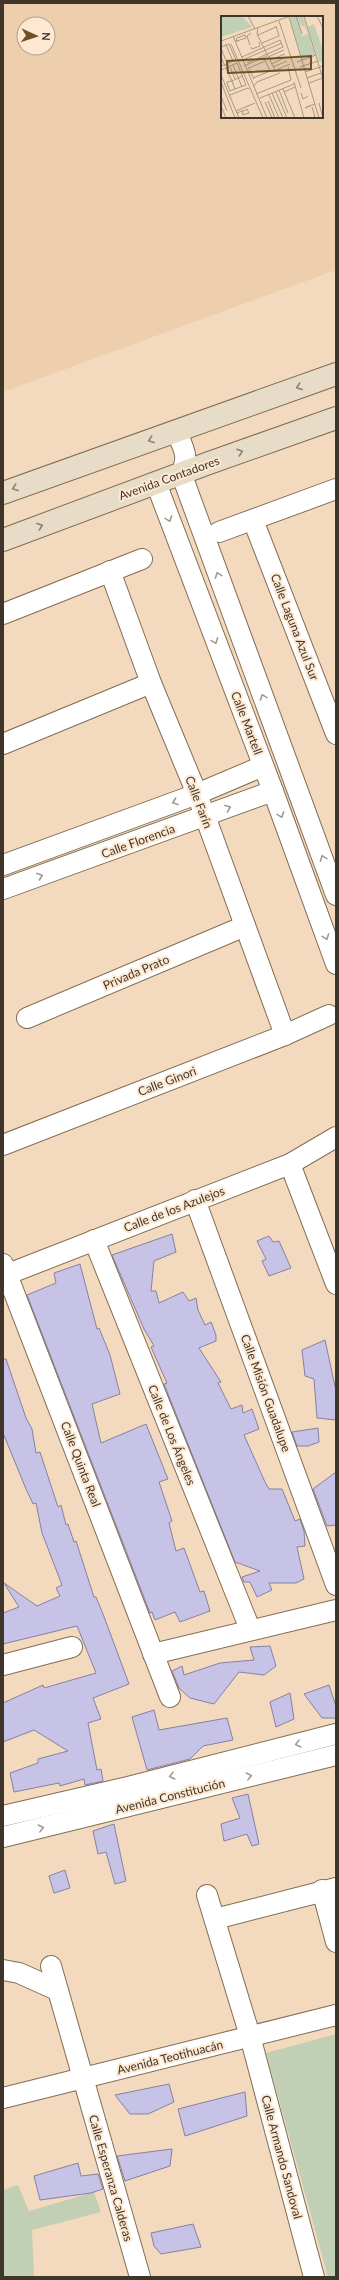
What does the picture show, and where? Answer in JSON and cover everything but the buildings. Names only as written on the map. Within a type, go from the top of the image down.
[{"type":"main road","points":[[3,493],[336,374]]},
{"type":"main road","name":"Avenida Contadores","points":[[3,540],[180,473],[336,418]]},
{"type":"street","points":[[176,431],[187,456],[186,464],[180,473]]},
{"type":"street","name":"Calle Martell","points":[[180,473],[336,895]]},
{"type":"street","name":"Calle Martell","points":[[156,483],[273,791],[336,964]]},
{"type":"street","points":[[219,532],[336,489]]},
{"type":"street","name":"Calle Laguna Azul Sur","points":[[253,520],[336,734]]},
{"type":"street","points":[[3,614],[110,571],[142,560]]},
{"type":"street","name":"Calle Farín","points":[[110,571],[151,683],[197,794],[285,1035]]},
{"type":"street","points":[[3,744],[151,683]]},
{"type":"street","points":[[249,728],[271,719]]},
{"type":"street","name":"Calle Florencia","points":[[3,865],[197,794],[263,766]]},
{"type":"street","name":"Calle Florencia","points":[[3,889],[205,817],[273,791]]},
{"type":"street","points":[[82,836],[92,857]]},
{"type":"street","points":[[293,848],[315,839]]},
{"type":"street","name":"Privada Prato","points":[[27,1018],[245,926]]},
{"type":"street","name":"Calle Ginori","points":[[3,1145],[285,1035],[329,1015]]},
{"type":"street","name":"Calle de los Azulejos","points":[[6,1269],[94,1240],[290,1164],[336,1137]]},
{"type":"street","points":[[290,1164],[336,1284]]},
{"type":"street","name":"Calle Misión Guadalupe","points":[[195,1200],[336,1585]]},
{"type":"street","name":"Calle de Los Ángeles","points":[[94,1240],[250,1629]]},
{"type":"street","name":"Calle Quinta Real","points":[[6,1269],[170,1697]]},
{"type":"street","points":[[153,1654],[250,1629],[336,1610]]},
{"type":"street","points":[[3,1665],[72,1647]]},
{"type":"street","name":"Avenida Constitución","points":[[3,1837],[130,1796],[336,1734]]},
{"type":"street","name":"Avenida Constitución","points":[[3,1816],[130,1796],[336,1755]]},
{"type":"street","points":[[215,1919],[329,1889],[336,1942]]},
{"type":"street","name":"Calle Armando Sandoval","points":[[207,1895],[250,2036],[314,2277]]},
{"type":"street","name":"Calle Esperanza Calderas","points":[[50,1966],[140,2277]]},
{"type":"street","points":[[3,1970],[18,1973],[57,1990]]},
{"type":"street","name":"Avenida Teotihuacán","points":[[3,2098],[336,2015]]},
{"type":"shaded area","points":[[3,3],[336,3],[336,270],[3,392]]},
{"type":"green space","points":[[336,2034],[336,2277],[328,2277],[266,2053]]},
{"type":"green space","points":[[18,2185],[29,2211],[94,2192],[101,2212],[32,2230],[34,2277],[3,2277],[3,2190]]}]
